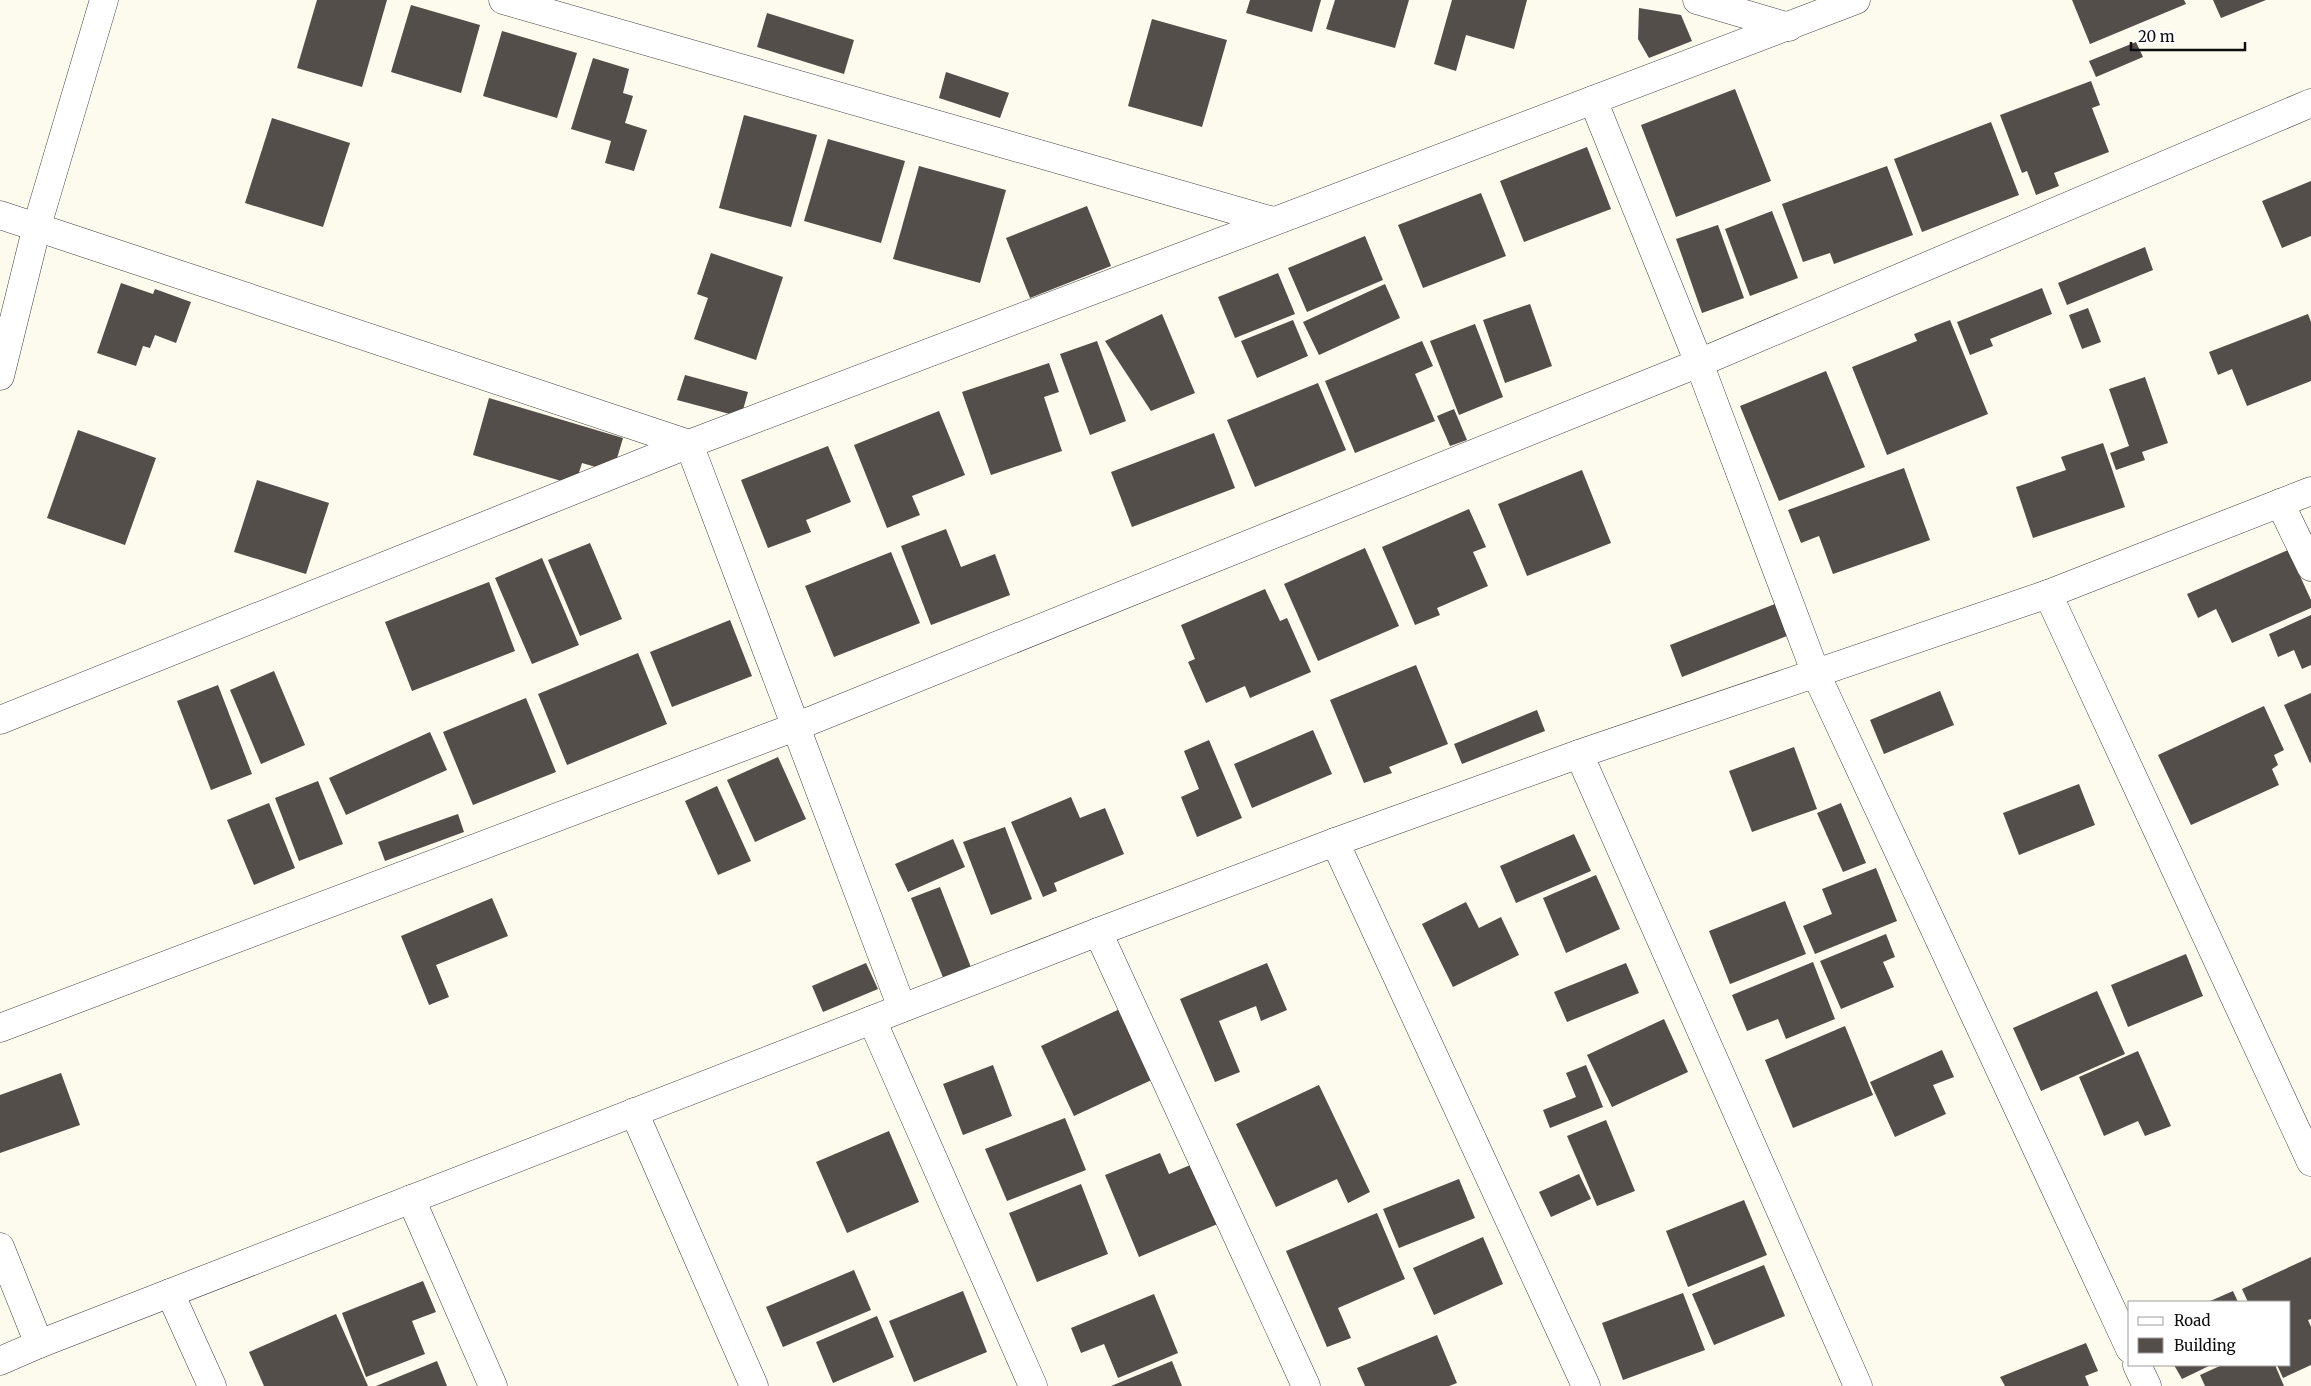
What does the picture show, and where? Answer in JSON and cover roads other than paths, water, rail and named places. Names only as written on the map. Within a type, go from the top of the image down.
[{"type":"street","points":[[0,376],[37,226],[104,0]]},
{"type":"street","points":[[503,0],[1273,221]]},
{"type":"street","points":[[1697,0],[1789,26]]},
{"type":"street","points":[[0,720],[689,444],[1856,0]]},
{"type":"street","points":[[1593,100],[1699,363],[1816,674],[2128,1345]]},
{"type":"street","points":[[0,1028],[795,727],[1699,363],[2311,103]]},
{"type":"street","points":[[0,215],[689,444]]},
{"type":"street","points":[[689,444],[902,1008]]},
{"type":"street","points":[[0,1360],[902,1008],[1335,842],[1579,754],[2048,594],[2311,491]]},
{"type":"street","points":[[2280,503],[2311,567]]},
{"type":"street","points":[[2048,594],[2311,1162]]},
{"type":"street","points":[[1579,754],[1858,1386]]},
{"type":"street","points":[[1335,842],[1586,1386]]},
{"type":"street","points":[[1098,932],[1306,1386]]},
{"type":"street","points":[[872,1020],[1032,1386]]},
{"type":"street","points":[[634,1112],[754,1386]]},
{"type":"street","points":[[411,1199],[493,1386]]},
{"type":"street","points":[[0,1247],[38,1344]]},
{"type":"street","points":[[170,1293],[212,1386]]},
{"type":"street","points":[[2137,1366],[2147,1386]]}]
